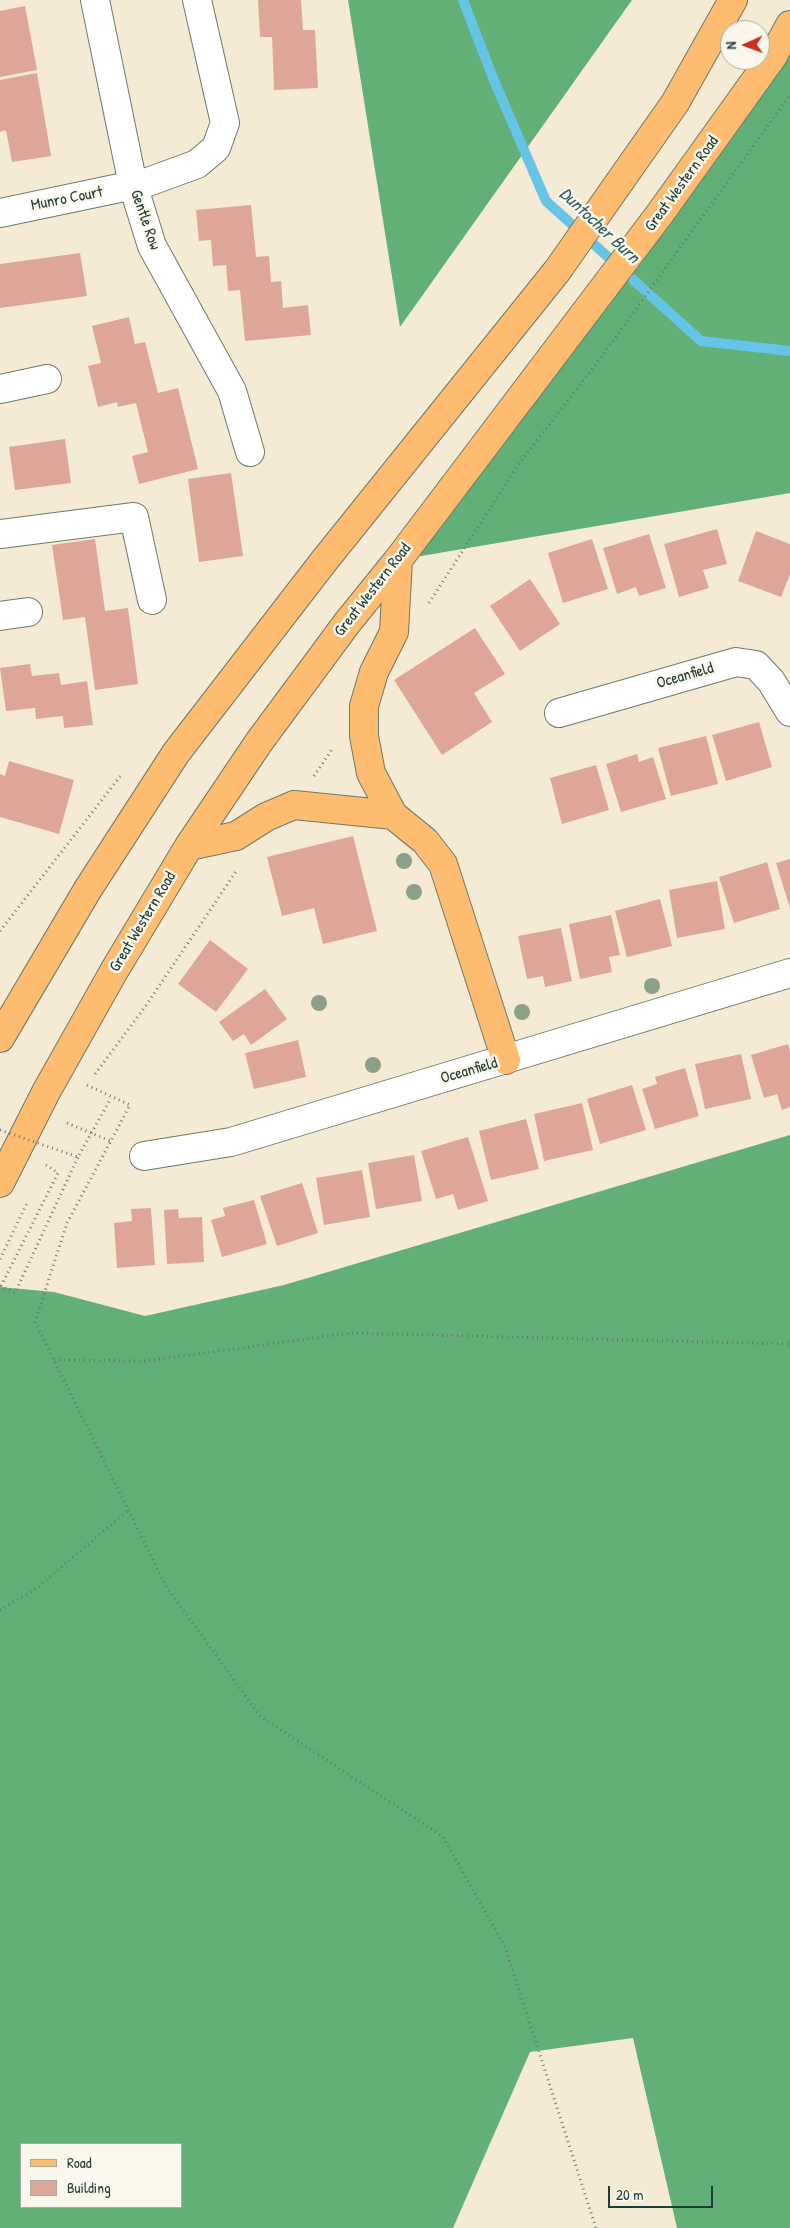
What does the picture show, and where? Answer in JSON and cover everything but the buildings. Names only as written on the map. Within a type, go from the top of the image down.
[{"type":"main road","points":[[0,1038],[44,961],[176,753],[252,652],[557,271],[675,103],[733,0]]},
{"type":"main road","name":"Great Western Road","points":[[0,1183],[46,1092],[114,970],[189,846],[259,742],[347,623],[398,560],[659,215],[773,56],[790,25]]},
{"type":"main road","points":[[398,560],[394,632],[374,672],[364,706],[364,736],[371,773],[393,815],[425,841],[443,864],[506,1060]]},
{"type":"main road","points":[[189,846],[236,836],[266,817],[294,805],[393,815]]},
{"type":"main road","points":[[0,999],[44,961]]},
{"type":"street","name":"Gentle Row","points":[[95,0],[133,185],[152,246],[232,391],[250,452]]},
{"type":"street","name":"Munro Court","points":[[0,213],[133,185],[197,164],[216,148],[225,123],[197,0]]},
{"type":"street","points":[[0,389],[47,379]]},
{"type":"street","points":[[0,534],[134,517],[152,600]]},
{"type":"street","points":[[0,616],[28,612]]},
{"type":"street","name":"Oceanfield","points":[[559,712],[736,662],[756,666],[771,681],[790,712]]},
{"type":"street","name":"Oceanfield","points":[[144,1156],[231,1142],[790,974]]},
{"type":"path","points":[[427,606],[518,465],[600,359],[790,95]]},
{"type":"path","points":[[83,1093],[145,1007],[242,863]]},
{"type":"path","points":[[87,1085],[130,1104],[67,1223],[35,1322],[166,1586],[260,1716],[444,1837],[506,1947],[596,2228]]},
{"type":"path","points":[[45,1164],[58,1173],[1,1286],[15,1293],[78,1157],[112,1097]]},
{"type":"path","points":[[63,1131],[71,1116]]},
{"type":"path","points":[[67,1123],[144,1156]]},
{"type":"path","points":[[0,1130],[78,1157]]},
{"type":"path","points":[[41,1173],[58,1140]]},
{"type":"path","points":[[0,1259],[29,1199]]},
{"type":"path","points":[[54,1360],[145,1361],[350,1333],[790,1344]]},
{"type":"path","points":[[0,1610],[37,1588],[128,1510]]},
{"type":"green space","points":[[348,0],[632,0],[400,327]]},
{"type":"green space","points":[[790,25],[790,493],[398,560],[757,70],[770,70],[770,52]]},
{"type":"green space","points":[[790,1135],[790,2228],[677,2228],[633,2038],[530,2052],[453,2228],[0,2228],[0,1287],[54,1292],[145,1316],[284,1285]]},
{"type":"waterway","name":"Duntocher Burn","points":[[463,0],[493,78],[546,201],[701,341],[790,351]]}]
